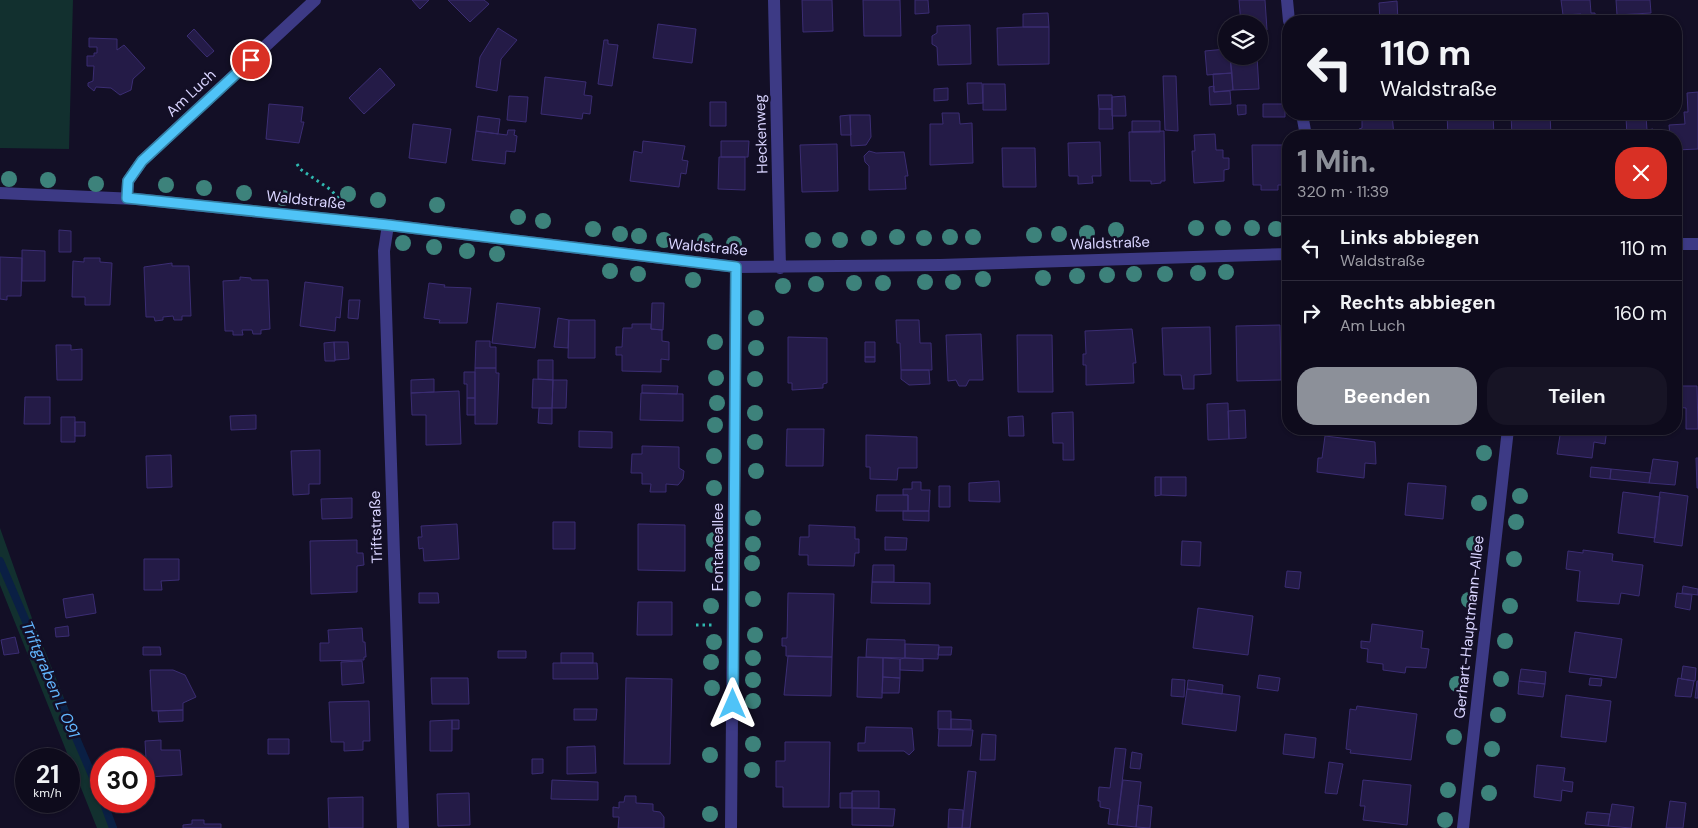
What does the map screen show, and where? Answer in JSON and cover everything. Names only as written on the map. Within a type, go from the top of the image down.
[{"type":"street","name":"Am Luch","points":[[127,198],[128,181],[142,161],[316,0]]},
{"type":"street","name":"Heckenweg","points":[[774,0],[780,268]]},
{"type":"street","points":[[1288,0],[1289,15]]},
{"type":"street","name":"Waldstraße","points":[[0,193],[127,198],[388,225],[736,267],[780,268],[1282,254]]},
{"type":"street","name":"Triftstraße","points":[[388,225],[384,251],[403,828]]},
{"type":"street","points":[[1682,244],[1698,244]]},
{"type":"street","name":"Fontaneallee","points":[[731,828],[736,267]]},
{"type":"street","name":"Gerhart-Hauptmann-Allee","points":[[1463,828],[1507,435]]},
{"type":"path","points":[[297,164],[300,169],[331,190],[347,207],[355,222]]},
{"type":"green space","points":[[0,0],[73,0],[69,149],[0,148]]},
{"type":"green space","points":[[0,528],[34,624],[90,763],[90,810],[80,785],[80,748],[65,748],[0,585]]},
{"type":"green space","points":[[91,813],[111,813],[117,828],[97,828]]},
{"type":"building","points":[[412,0],[429,0],[420,9]]},
{"type":"building","points":[[448,0],[484,0],[489,4],[470,22]]},
{"type":"building","points":[[802,0],[832,0],[833,31],[803,32]]},
{"type":"building","points":[[863,0],[900,0],[901,36],[864,36]]},
{"type":"building","points":[[915,0],[928,0],[929,13],[915,14]]},
{"type":"building","points":[[1239,0],[1265,0],[1266,15],[1240,15]]},
{"type":"building","points":[[1561,0],[1590,0],[1591,13],[1595,13],[1595,15],[1581,14],[1563,15]]},
{"type":"building","points":[[1616,0],[1650,0],[1651,13],[1617,15]]},
{"type":"building","points":[[1397,1],[1398,15],[1380,15],[1379,3]]},
{"type":"building","points":[[1048,13],[1049,27],[1023,27],[1023,14]]},
{"type":"building","points":[[658,24],[696,29],[692,63],[653,58]]},
{"type":"building","points":[[970,25],[971,64],[938,65],[937,47],[932,44],[932,36],[937,33],[937,26]]},
{"type":"building","points":[[1049,27],[1049,64],[998,65],[997,28]]},
{"type":"building","points":[[498,28],[517,40],[501,59],[497,91],[476,87],[480,57]]},
{"type":"building","points":[[194,29],[214,51],[207,57],[187,36]]},
{"type":"building","points":[[89,38],[117,39],[117,50],[124,45],[145,68],[133,79],[131,90],[120,95],[111,88],[96,87],[94,91],[88,86],[88,83],[93,81],[94,66],[87,66],[87,56],[94,56],[94,53],[97,53],[97,47],[89,47]]},
{"type":"building","points":[[604,40],[608,40],[608,44],[618,45],[612,86],[598,84]]},
{"type":"building","points":[[1218,50],[1218,65],[1231,65],[1232,73],[1207,75],[1205,51]]},
{"type":"building","points":[[1231,65],[1258,65],[1259,89],[1233,90]]},
{"type":"building","points":[[380,68],[395,85],[364,114],[349,98]]},
{"type":"building","points":[[1232,73],[1233,90],[1214,92],[1213,74]]},
{"type":"building","points":[[1163,76],[1176,76],[1178,131],[1165,130]]},
{"type":"building","points":[[545,77],[586,82],[584,95],[592,96],[590,114],[583,113],[582,119],[541,114]]},
{"type":"building","points":[[967,83],[982,83],[983,103],[968,104]]},
{"type":"building","points":[[983,84],[1005,84],[1006,110],[983,110]]},
{"type":"building","points":[[1214,86],[1214,92],[1230,91],[1231,104],[1210,105],[1209,87]]},
{"type":"building","points":[[948,88],[948,100],[934,101],[934,89]]},
{"type":"building","points":[[1698,92],[1698,149],[1682,150],[1682,130],[1669,130],[1669,125],[1685,124],[1684,112],[1688,112],[1687,93]]},
{"type":"building","points":[[1098,95],[1112,95],[1112,109],[1099,109]]},
{"type":"building","points":[[509,96],[528,97],[526,122],[507,120]]},
{"type":"building","points":[[1125,96],[1126,116],[1112,116],[1112,97]]},
{"type":"building","points":[[710,102],[726,102],[726,126],[710,126]]},
{"type":"building","points":[[269,104],[303,107],[301,122],[304,122],[299,143],[266,139]]},
{"type":"building","points":[[1263,104],[1282,104],[1282,117],[1263,117]]},
{"type":"building","points":[[1237,105],[1246,105],[1246,114],[1238,115]]},
{"type":"building","points":[[1099,109],[1112,109],[1113,129],[1099,129]]},
{"type":"building","points":[[942,113],[959,113],[960,124],[972,123],[973,163],[930,165],[930,124],[943,124]]},
{"type":"building","points":[[850,115],[851,135],[841,135],[840,116]]},
{"type":"building","points":[[850,115],[870,115],[871,137],[866,145],[851,146]]},
{"type":"building","points":[[478,116],[500,119],[498,134],[476,131]]},
{"type":"building","points":[[1362,120],[1393,120],[1393,130],[1359,130],[1362,128]]},
{"type":"building","points":[[1447,120],[1493,120],[1494,130],[1448,130]]},
{"type":"building","points":[[1511,120],[1550,120],[1551,130],[1512,130]]},
{"type":"building","points":[[1626,120],[1646,120],[1647,130],[1627,130]]},
{"type":"building","points":[[1132,121],[1160,121],[1160,132],[1132,132]]},
{"type":"building","points":[[413,124],[451,129],[446,163],[409,158]]},
{"type":"building","points":[[508,130],[515,130],[514,135],[517,136],[515,152],[506,151],[505,164],[472,160],[476,131],[507,135]]},
{"type":"building","points":[[1164,131],[1165,181],[1151,184],[1151,181],[1130,181],[1129,132]]},
{"type":"building","points":[[1215,134],[1216,150],[1223,150],[1223,158],[1229,158],[1229,169],[1224,170],[1224,181],[1194,183],[1192,151],[1195,151],[1194,135]]},
{"type":"building","points":[[643,141],[685,146],[682,160],[688,161],[686,174],[681,173],[679,187],[630,181],[634,151],[642,153]]},
{"type":"building","points":[[721,141],[749,141],[748,157],[721,157]]},
{"type":"building","points":[[1100,142],[1101,176],[1092,176],[1093,183],[1078,184],[1078,176],[1069,176],[1068,143]]},
{"type":"building","points":[[837,144],[838,191],[802,192],[800,145]]},
{"type":"building","points":[[1252,145],[1282,145],[1282,185],[1278,185],[1278,190],[1261,190],[1261,185],[1253,185]]},
{"type":"building","points":[[1002,148],[1035,148],[1036,187],[1003,187]]},
{"type":"building","points":[[869,151],[876,153],[904,152],[908,176],[905,176],[906,189],[869,190],[869,166],[865,162],[864,156]]},
{"type":"building","points":[[719,157],[745,157],[745,190],[718,189]]},
{"type":"building","points":[[59,230],[71,231],[71,252],[59,252]]},
{"type":"building","points":[[22,250],[45,251],[45,281],[22,281]]},
{"type":"building","points":[[0,257],[22,258],[21,296],[7,296],[7,300],[0,299]]},
{"type":"building","points":[[84,258],[100,258],[100,262],[112,263],[110,305],[85,305],[85,297],[72,297],[73,261],[84,262]]},
{"type":"building","points":[[172,263],[172,266],[189,266],[191,316],[182,316],[182,320],[174,320],[173,316],[163,317],[163,320],[155,321],[154,317],[146,317],[144,267]]},
{"type":"building","points":[[240,277],[251,278],[251,280],[268,280],[270,329],[261,330],[261,334],[253,334],[252,330],[242,330],[243,335],[233,335],[233,331],[225,331],[223,281],[240,280]]},
{"type":"building","points":[[305,282],[343,287],[340,318],[336,317],[335,331],[300,326]]},
{"type":"building","points":[[429,283],[445,285],[444,287],[471,288],[467,323],[439,323],[440,320],[424,318]]},
{"type":"building","points":[[349,300],[360,300],[358,319],[348,318]]},
{"type":"building","points":[[497,303],[540,308],[535,348],[492,343]]},
{"type":"building","points":[[652,303],[664,303],[663,330],[651,329]]},
{"type":"building","points":[[558,318],[569,320],[568,348],[554,347]]},
{"type":"building","points":[[569,320],[595,320],[595,358],[568,358]]},
{"type":"building","points":[[896,320],[919,320],[920,343],[931,343],[932,370],[901,370],[900,343],[897,343]]},
{"type":"building","points":[[632,324],[651,324],[651,329],[662,330],[662,341],[669,342],[669,360],[661,359],[661,372],[622,371],[622,355],[616,355],[616,347],[622,347],[623,328],[632,328]]},
{"type":"building","points":[[1280,325],[1281,380],[1237,381],[1236,326]]},
{"type":"building","points":[[1210,327],[1211,374],[1194,375],[1194,389],[1183,389],[1181,375],[1164,375],[1162,328]]},
{"type":"building","points":[[1132,329],[1136,363],[1133,363],[1134,383],[1086,385],[1086,365],[1083,365],[1083,354],[1086,354],[1085,331]]},
{"type":"building","points":[[981,334],[983,380],[969,380],[966,386],[959,386],[956,380],[948,381],[946,335]]},
{"type":"building","points":[[1017,335],[1052,335],[1053,392],[1018,392]]},
{"type":"building","points":[[788,337],[827,338],[827,383],[823,384],[823,388],[792,390],[792,383],[788,383]]},
{"type":"building","points":[[476,341],[490,341],[490,347],[496,347],[496,368],[475,368]]},
{"type":"building","points":[[334,342],[348,342],[349,359],[335,360]]},
{"type":"building","points":[[334,342],[335,361],[325,361],[324,343]]},
{"type":"building","points":[[865,342],[875,342],[875,357],[865,357]]},
{"type":"building","points":[[56,345],[71,345],[71,350],[82,349],[82,380],[57,380]]},
{"type":"building","points":[[865,357],[875,357],[875,362],[865,362]]},
{"type":"building","points":[[538,360],[553,360],[553,380],[538,379]]},
{"type":"building","points":[[475,368],[496,368],[496,373],[499,373],[497,424],[475,424]]},
{"type":"building","points":[[901,370],[929,370],[930,384],[909,385],[901,379]]},
{"type":"building","points":[[464,372],[475,372],[475,398],[467,398],[467,384],[464,384]]},
{"type":"building","points":[[434,379],[434,392],[411,393],[411,380]]},
{"type":"building","points":[[533,379],[553,380],[552,408],[532,408]]},
{"type":"building","points":[[553,380],[567,380],[566,408],[552,408]]},
{"type":"building","points":[[642,385],[678,386],[677,394],[642,393]]},
{"type":"building","points":[[1682,386],[1697,386],[1698,429],[1686,429],[1686,408],[1682,408]]},
{"type":"building","points":[[459,391],[461,444],[426,445],[426,415],[412,415],[411,393]]},
{"type":"building","points":[[641,393],[683,394],[683,421],[640,420]]},
{"type":"building","points":[[25,397],[50,397],[50,424],[24,424]]},
{"type":"building","points":[[467,398],[475,398],[475,415],[467,415]]},
{"type":"building","points":[[1228,403],[1229,439],[1208,440],[1207,404]]},
{"type":"building","points":[[539,408],[552,408],[552,424],[538,423]]},
{"type":"building","points":[[1245,410],[1246,438],[1229,439],[1228,411]]},
{"type":"building","points":[[1073,412],[1074,460],[1063,460],[1063,443],[1053,443],[1052,413]]},
{"type":"building","points":[[256,415],[256,429],[231,430],[230,416]]},
{"type":"building","points":[[1023,416],[1024,436],[1009,436],[1008,417]]},
{"type":"building","points":[[61,417],[75,417],[75,442],[61,442]]},
{"type":"building","points":[[75,422],[85,422],[85,436],[75,436]]},
{"type":"building","points":[[787,429],[824,429],[823,466],[786,466]]},
{"type":"building","points":[[579,431],[612,432],[612,448],[579,447]]},
{"type":"building","points":[[866,435],[917,437],[917,468],[898,468],[897,480],[870,479],[870,467],[866,467]]},
{"type":"building","points":[[1560,435],[1606,435],[1605,444],[1594,442],[1592,458],[1557,454]]},
{"type":"building","points":[[1325,436],[1375,442],[1376,464],[1365,463],[1364,478],[1317,472],[1318,458],[1322,458]]},
{"type":"building","points":[[642,446],[679,447],[679,468],[684,471],[683,479],[678,485],[666,484],[666,492],[650,492],[651,484],[642,484],[642,473],[631,473],[632,454],[642,454]]},
{"type":"building","points":[[320,450],[320,484],[309,484],[309,494],[293,495],[291,451]]},
{"type":"building","points":[[171,455],[172,487],[147,488],[146,456]]},
{"type":"building","points":[[1696,458],[1698,458],[1698,488],[1697,488]]},
{"type":"building","points":[[1653,459],[1678,462],[1675,485],[1649,483]]},
{"type":"building","points":[[1591,467],[1611,469],[1610,479],[1590,477]]},
{"type":"building","points":[[1611,469],[1651,473],[1649,483],[1610,479]]},
{"type":"building","points":[[1155,477],[1161,477],[1161,495],[1155,496]]},
{"type":"building","points":[[1161,477],[1186,477],[1186,496],[1161,495]]},
{"type":"building","points":[[999,481],[1000,502],[969,501],[969,483]]},
{"type":"building","points":[[912,482],[921,482],[921,490],[930,490],[929,511],[908,511],[908,495],[903,495],[903,489],[912,489]]},
{"type":"building","points":[[1408,483],[1446,486],[1443,519],[1405,515]]},
{"type":"building","points":[[939,486],[950,486],[950,507],[939,507]]},
{"type":"building","points":[[1623,492],[1660,497],[1655,538],[1618,533]]},
{"type":"building","points":[[1660,492],[1688,496],[1682,546],[1654,542]]},
{"type":"building","points":[[877,495],[908,495],[908,511],[876,511]]},
{"type":"building","points":[[352,498],[352,518],[322,519],[321,499]]},
{"type":"building","points":[[903,511],[929,511],[929,521],[903,520]]},
{"type":"building","points":[[553,522],[575,522],[575,549],[553,549]]},
{"type":"building","points":[[457,524],[459,559],[424,561],[423,548],[419,549],[418,537],[422,537],[421,526]]},
{"type":"building","points":[[638,524],[685,525],[685,571],[638,570]]},
{"type":"building","points":[[809,525],[855,527],[855,539],[859,539],[859,553],[855,553],[854,566],[808,565],[808,555],[799,555],[800,537],[809,537]]},
{"type":"building","points":[[885,537],[907,538],[906,550],[885,550]]},
{"type":"building","points":[[357,540],[357,553],[363,553],[364,565],[357,566],[357,592],[311,594],[310,541]]},
{"type":"building","points":[[1182,541],[1201,542],[1200,566],[1181,565]]},
{"type":"building","points":[[1583,550],[1613,554],[1612,561],[1643,565],[1639,596],[1621,593],[1619,604],[1577,601],[1580,571],[1566,569],[1568,551],[1583,553]]},
{"type":"building","points":[[144,559],[179,559],[179,580],[161,581],[162,590],[144,590]]},
{"type":"building","points":[[873,565],[894,565],[894,582],[872,582]]},
{"type":"building","points":[[1287,571],[1301,572],[1299,589],[1285,587]]},
{"type":"building","points":[[872,582],[930,583],[930,604],[871,603]]},
{"type":"building","points":[[1683,586],[1698,589],[1698,595],[1682,593]]},
{"type":"building","points":[[419,593],[438,593],[439,603],[419,603]]},
{"type":"building","points":[[788,593],[834,594],[832,657],[786,656],[786,646],[782,646],[782,638],[787,638]]},
{"type":"building","points":[[1677,593],[1692,595],[1690,610],[1675,607]]},
{"type":"building","points":[[93,594],[96,613],[66,618],[63,599]]},
{"type":"building","points":[[638,602],[672,602],[672,635],[637,635]]},
{"type":"building","points":[[1198,608],[1253,616],[1248,655],[1193,648]]},
{"type":"building","points":[[1372,624],[1423,631],[1421,648],[1429,649],[1426,668],[1406,667],[1405,673],[1383,670],[1383,664],[1367,662],[1368,649],[1361,648],[1361,641],[1370,642]]},
{"type":"building","points":[[68,626],[69,636],[56,637],[55,628]]},
{"type":"building","points":[[362,628],[366,657],[364,657],[364,660],[320,661],[320,643],[329,643],[328,630]]},
{"type":"building","points":[[1575,632],[1622,639],[1616,678],[1569,672]]},
{"type":"building","points":[[15,637],[19,653],[4,655],[1,640]]},
{"type":"building","points":[[867,639],[905,640],[905,658],[866,657]]},
{"type":"building","points":[[905,644],[939,645],[938,659],[905,658]]},
{"type":"building","points":[[143,647],[160,647],[161,655],[143,655]]},
{"type":"building","points":[[939,647],[952,647],[951,655],[938,655]]},
{"type":"building","points":[[498,651],[526,651],[526,658],[498,658]]},
{"type":"building","points":[[561,653],[593,653],[593,663],[561,663]]},
{"type":"building","points":[[788,656],[832,657],[831,696],[784,695]]},
{"type":"building","points":[[858,657],[883,658],[882,698],[857,697]]},
{"type":"building","points":[[883,658],[900,659],[900,678],[883,677]]},
{"type":"building","points":[[900,659],[923,659],[923,671],[900,670]]},
{"type":"building","points":[[362,661],[364,683],[342,685],[341,662]]},
{"type":"building","points":[[553,663],[597,663],[598,679],[553,679]]},
{"type":"building","points":[[1683,666],[1696,668],[1695,681],[1681,679]]},
{"type":"building","points":[[1521,669],[1546,672],[1545,684],[1519,681]]},
{"type":"building","points":[[150,670],[173,670],[185,675],[196,697],[183,703],[183,710],[152,711]]},
{"type":"building","points":[[1259,675],[1280,678],[1278,691],[1257,688]]},
{"type":"building","points":[[883,677],[900,678],[899,693],[882,693]]},
{"type":"building","points":[[431,678],[468,678],[469,704],[432,704]]},
{"type":"building","points":[[626,678],[672,679],[670,764],[624,764]]},
{"type":"building","points":[[1590,678],[1602,679],[1601,686],[1589,685]]},
{"type":"building","points":[[1678,678],[1694,681],[1691,697],[1675,696]]},
{"type":"building","points":[[1172,679],[1185,680],[1184,697],[1171,696]]},
{"type":"building","points":[[1188,680],[1223,685],[1222,694],[1187,689]]},
{"type":"building","points":[[1519,681],[1545,684],[1543,697],[1518,694]]},
{"type":"building","points":[[1697,681],[1698,698],[1695,698]]},
{"type":"building","points":[[1187,689],[1240,696],[1236,731],[1182,724]]},
{"type":"building","points":[[1566,695],[1611,701],[1606,742],[1561,737]]},
{"type":"building","points":[[369,701],[370,741],[363,741],[363,750],[344,751],[344,742],[331,742],[329,702]]},
{"type":"building","points":[[1357,706],[1417,714],[1411,760],[1350,753],[1351,750],[1346,749],[1350,709],[1356,710]]},
{"type":"building","points":[[574,709],[597,709],[596,720],[574,720]]},
{"type":"building","points":[[183,710],[183,721],[159,722],[158,711]]},
{"type":"building","points":[[938,711],[951,711],[951,729],[938,729]]},
{"type":"building","points":[[951,719],[971,720],[971,729],[951,729]]},
{"type":"building","points":[[452,720],[452,751],[430,751],[430,721]]},
{"type":"building","points":[[452,720],[459,720],[459,729],[452,729]]},
{"type":"building","points":[[866,727],[912,728],[914,750],[909,755],[904,751],[858,751],[858,743],[865,743]]},
{"type":"building","points":[[939,729],[973,730],[971,746],[938,746]]},
{"type":"building","points":[[982,734],[996,735],[995,760],[980,760]]},
{"type":"building","points":[[1285,734],[1316,738],[1314,758],[1283,754]]},
{"type":"building","points":[[268,739],[289,739],[289,754],[268,754]]},
{"type":"building","points":[[161,740],[161,750],[180,750],[182,775],[155,777],[155,748],[145,748],[145,741]]},
{"type":"building","points":[[785,742],[830,742],[829,807],[783,807],[783,787],[776,787],[776,761],[785,761]]},
{"type":"building","points":[[595,746],[596,773],[567,774],[567,747]]},
{"type":"building","points":[[1115,748],[1126,749],[1117,825],[1108,824],[1110,809],[1100,807],[1100,801],[1098,801],[1099,787],[1110,788]]},
{"type":"building","points":[[1132,752],[1142,754],[1140,769],[1130,768]]},
{"type":"building","points":[[532,759],[543,759],[543,773],[532,774]]},
{"type":"building","points":[[1329,762],[1343,764],[1337,794],[1325,793]]},
{"type":"building","points":[[1537,765],[1565,768],[1563,781],[1573,782],[1572,792],[1562,790],[1561,801],[1534,797]]},
{"type":"building","points":[[968,771],[976,772],[970,828],[962,828]]},
{"type":"building","points":[[552,780],[598,782],[598,800],[551,799]]},
{"type":"building","points":[[1123,780],[1141,782],[1136,827],[1117,825]]},
{"type":"building","points":[[1363,780],[1411,785],[1407,825],[1363,820],[1365,806],[1360,806]]},
{"type":"building","points":[[852,791],[879,791],[879,808],[852,808]]},
{"type":"building","points":[[469,793],[470,825],[438,826],[437,794]]},
{"type":"building","points":[[840,793],[852,793],[852,808],[840,808]]},
{"type":"building","points":[[625,796],[636,796],[636,803],[653,804],[653,811],[660,812],[664,817],[664,828],[618,828],[619,817],[613,817],[613,807],[619,808],[619,802],[624,802]]},
{"type":"building","points":[[363,797],[363,828],[329,828],[328,798]]},
{"type":"building","points":[[1670,801],[1686,803],[1683,828],[1666,828]]},
{"type":"building","points":[[1612,804],[1634,807],[1631,828],[1608,826]]},
{"type":"building","points":[[1138,805],[1152,807],[1150,828],[1136,827]]},
{"type":"building","points":[[852,808],[895,809],[893,826],[852,825]]},
{"type":"building","points":[[949,809],[963,810],[962,828],[948,828]]},
{"type":"building","points":[[1587,812],[1610,814],[1608,826],[1585,824]]},
{"type":"building","points":[[192,820],[204,820],[204,824],[221,824],[221,828],[183,828],[183,825],[192,824]]},
{"type":"waterway","name":"Triftgraben L 091","points":[[0,561],[90,770]]},
{"type":"waterway","name":"Triftgraben L 091","points":[[107,813],[113,828]]},
{"type":"route","points":[[251,60],[142,161],[128,181],[127,198],[388,225],[736,267],[733,704]]}]
